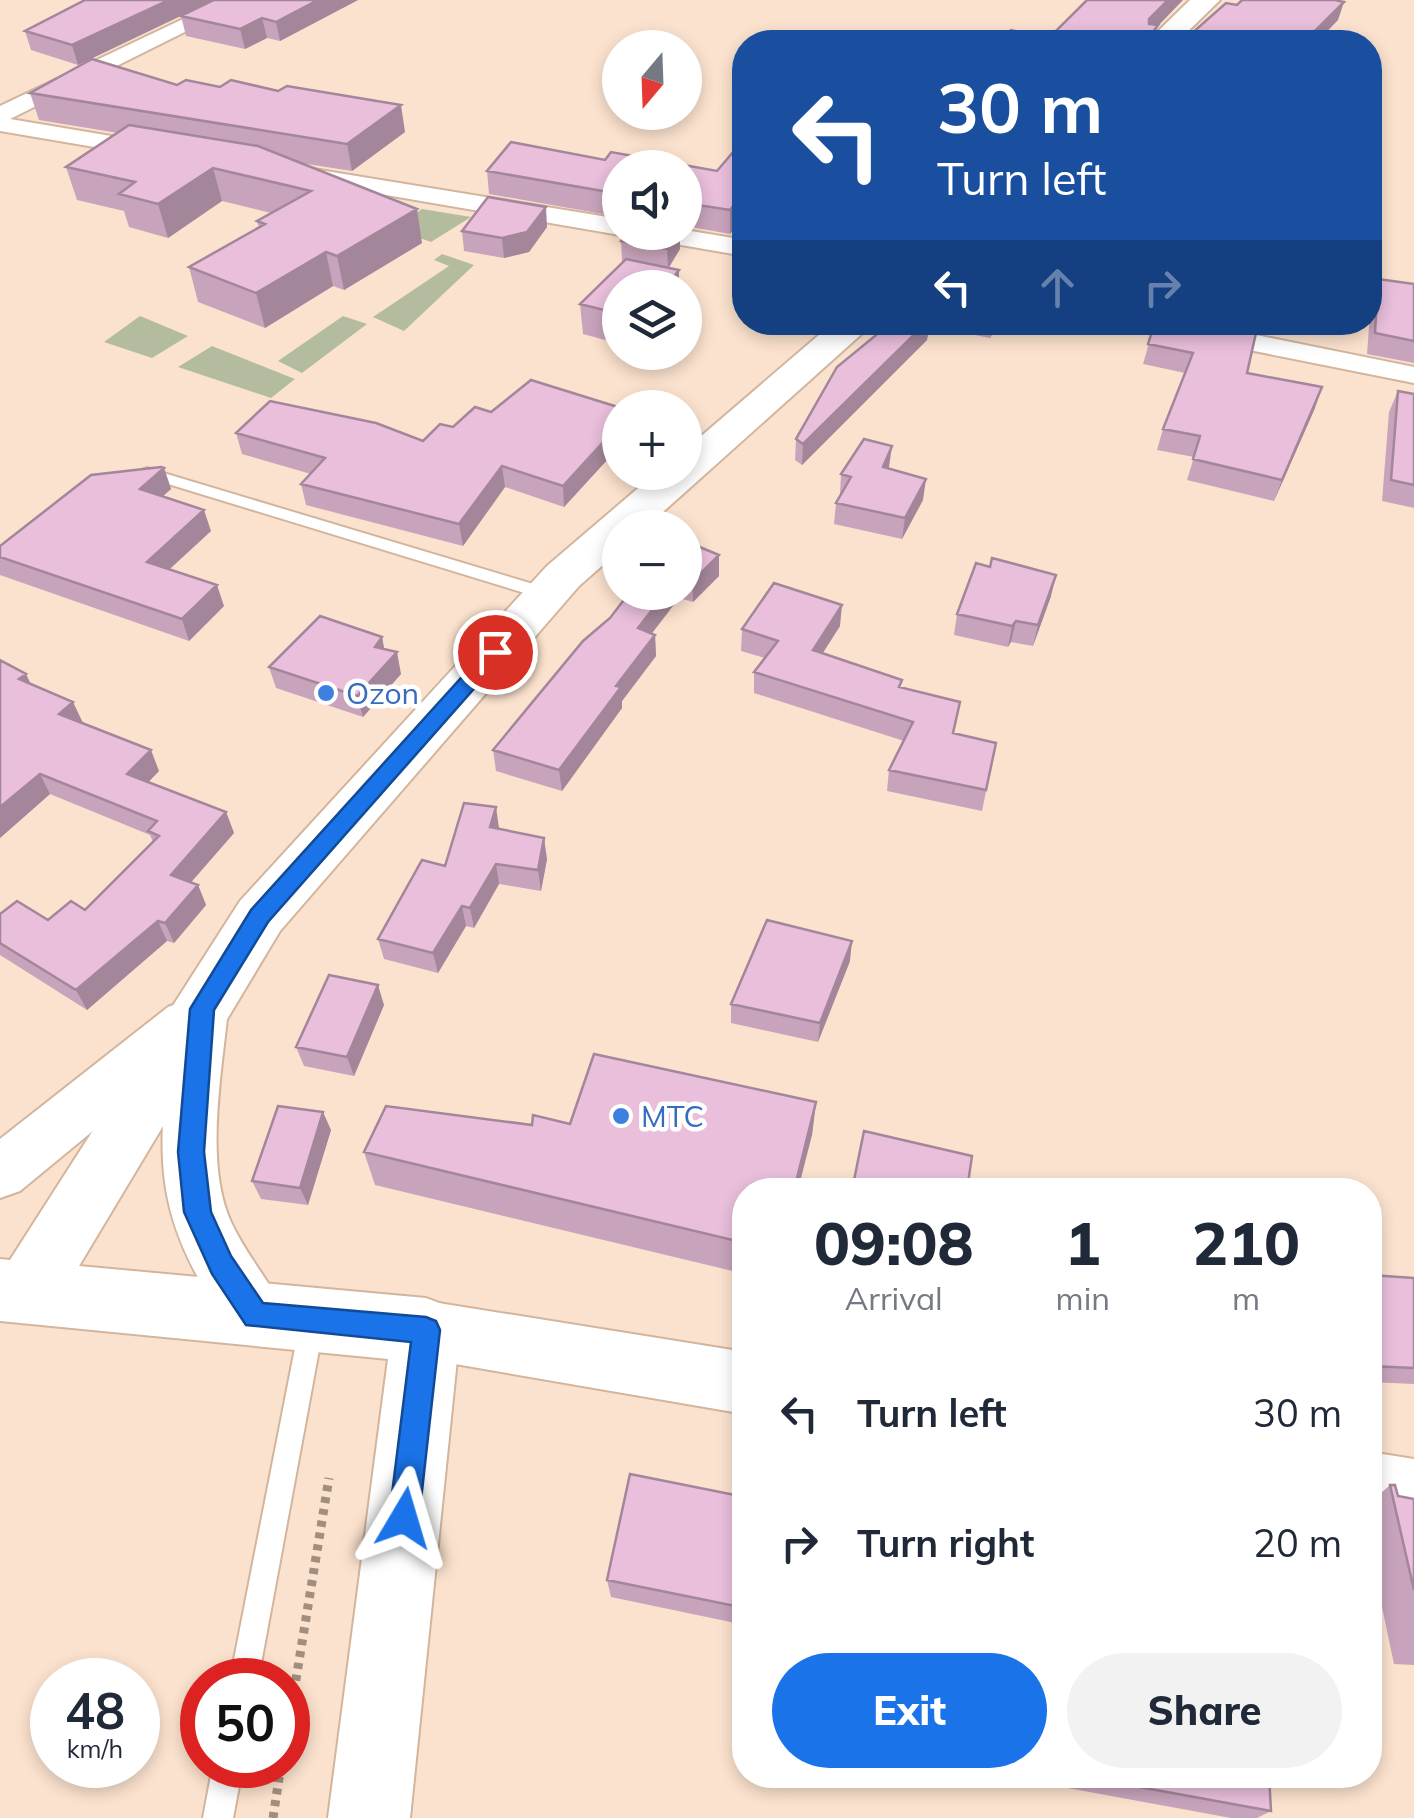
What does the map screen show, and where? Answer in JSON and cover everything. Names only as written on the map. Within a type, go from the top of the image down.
[{"type":"main road","points":[[1174,30],[1206,0]]},
{"type":"main road","points":[[702,456],[843,335]]},
{"type":"main road","points":[[369,1818],[426,1330],[8,1295],[202,1009],[260,916],[547,594],[664,490]]},
{"type":"street","points":[[0,116],[239,0]]},
{"type":"street","points":[[0,124],[174,153]]},
{"type":"street","points":[[271,169],[602,224]]},
{"type":"street","points":[[702,241],[732,246]]},
{"type":"street","points":[[1214,335],[1414,375]]},
{"type":"street","points":[[0,1173],[202,1009]]},
{"type":"street","points":[[202,1009],[191,1152],[197,1212],[222,1265],[284,1318]]},
{"type":"street","points":[[426,1330],[732,1380]]},
{"type":"street","points":[[1382,1487],[1414,1492]]},
{"type":"lane","points":[[147,473],[547,594]]},
{"type":"lane","points":[[246,1658],[284,1318]]},
{"type":"lane","points":[[218,1818],[224,1788]]},
{"type":"path","points":[[299,1658],[329,1478]]},
{"type":"path","points":[[272,1818],[277,1788]]},
{"type":"green space","points":[[422,209],[471,217],[431,242],[392,228]]},
{"type":"green space","points":[[442,254],[474,265],[404,331],[373,317],[449,266],[434,260]]},
{"type":"green space","points":[[140,316],[188,336],[152,358],[104,342]]},
{"type":"green space","points":[[343,316],[367,324],[302,373],[278,361]]},
{"type":"green space","points":[[212,346],[295,379],[271,398],[178,367]]},
{"type":"building","points":[[85,0],[169,0],[72,45],[25,31]]},
{"type":"building","points":[[214,0],[318,0],[276,22],[262,18],[240,29],[181,16]]},
{"type":"building","points":[[1087,0],[1168,0],[1149,19],[1149,24],[1158,25],[1154,30],[1057,30]]},
{"type":"building","points":[[1242,0],[1344,2],[1316,30],[1196,30],[1226,3],[1237,5]]},
{"type":"building","points":[[92,59],[177,85],[186,80],[220,87],[231,80],[278,91],[287,86],[401,105],[347,144],[30,93]]},
{"type":"building","points":[[129,125],[258,146],[417,209],[337,256],[326,252],[256,293],[189,267],[265,224],[257,221],[311,191],[213,168],[158,204],[119,194],[135,182],[66,167]]},
{"type":"building","points":[[511,142],[602,159],[602,191],[487,171]]},
{"type":"building","points":[[732,153],[732,207],[702,206],[702,168],[717,171]]},
{"type":"building","points":[[488,197],[546,207],[527,232],[502,238],[462,231]]},
{"type":"building","points":[[626,259],[679,270],[615,270]]},
{"type":"building","points":[[1382,280],[1414,284],[1414,341],[1382,334]]},
{"type":"building","points":[[602,282],[602,310],[580,304]]},
{"type":"building","points":[[876,335],[914,335],[803,444],[796,439],[837,367]]},
{"type":"building","points":[[1151,335],[1256,335],[1247,373],[1322,387],[1282,480],[1193,459],[1200,436],[1163,429],[1193,353],[1148,344]]},
{"type":"building","points":[[531,380],[602,402],[602,443],[563,486],[502,466],[459,524],[301,484],[325,458],[236,433],[270,401],[376,423],[423,441],[440,424],[453,427],[475,407],[491,412]]},
{"type":"building","points":[[1398,391],[1414,394],[1414,485],[1391,480]]},
{"type":"building","points":[[864,439],[892,446],[883,467],[926,479],[905,518],[836,503],[851,477],[841,474]]},
{"type":"building","points":[[164,468],[140,489],[204,510],[147,562],[217,585],[182,619],[0,557],[0,546],[91,475]]},
{"type":"building","points":[[702,548],[719,555],[702,572]]},
{"type":"building","points":[[992,558],[1056,575],[1038,625],[1016,621],[1012,626],[957,614],[976,563],[990,567]]},
{"type":"building","points":[[774,583],[842,605],[813,650],[902,680],[899,687],[960,702],[953,733],[996,743],[986,790],[889,770],[913,722],[754,672],[778,641],[742,629]]},
{"type":"building","points":[[616,610],[652,610],[638,628],[655,635],[559,770],[493,750],[583,641]]},
{"type":"building","points":[[320,616],[382,637],[375,647],[397,652],[357,696],[269,667]]},
{"type":"building","points":[[0,660],[26,674],[19,679],[73,702],[59,714],[151,750],[127,774],[226,812],[171,875],[198,885],[165,923],[158,921],[76,990],[0,943],[0,914],[17,901],[48,920],[71,901],[85,910],[159,836],[148,831],[157,821],[40,774],[0,807]]},
{"type":"building","points":[[464,803],[496,807],[490,827],[544,838],[538,870],[496,864],[470,908],[462,906],[433,953],[378,939],[422,860],[445,866]]},
{"type":"building","points":[[767,920],[852,941],[820,1023],[731,1004]]},
{"type":"building","points":[[329,975],[378,985],[347,1057],[296,1047]]},
{"type":"building","points":[[594,1054],[816,1102],[797,1178],[732,1178],[732,1240],[364,1152],[386,1106],[532,1125],[533,1115],[570,1124]]},
{"type":"building","points":[[278,1106],[323,1112],[300,1188],[252,1181]]},
{"type":"building","points":[[864,1131],[972,1156],[969,1178],[854,1178]]},
{"type":"building","points":[[1382,1276],[1414,1278],[1414,1368],[1382,1367]]},
{"type":"building","points":[[630,1474],[732,1494],[732,1605],[607,1580]]},
{"type":"building","points":[[1390,1485],[1395,1485],[1398,1496],[1414,1499],[1414,1590]]},
{"type":"building","points":[[1145,1788],[1270,1788],[1271,1811]]},
{"type":"place","name":"Ozon","points":[[326,693]]},
{"type":"place","name":"МТС","points":[[621,1116]]},
{"type":"route","points":[[404,1518],[426,1330],[256,1315],[222,1265],[197,1212],[191,1152],[199,1036],[202,1009],[260,916],[495,652]]}]
